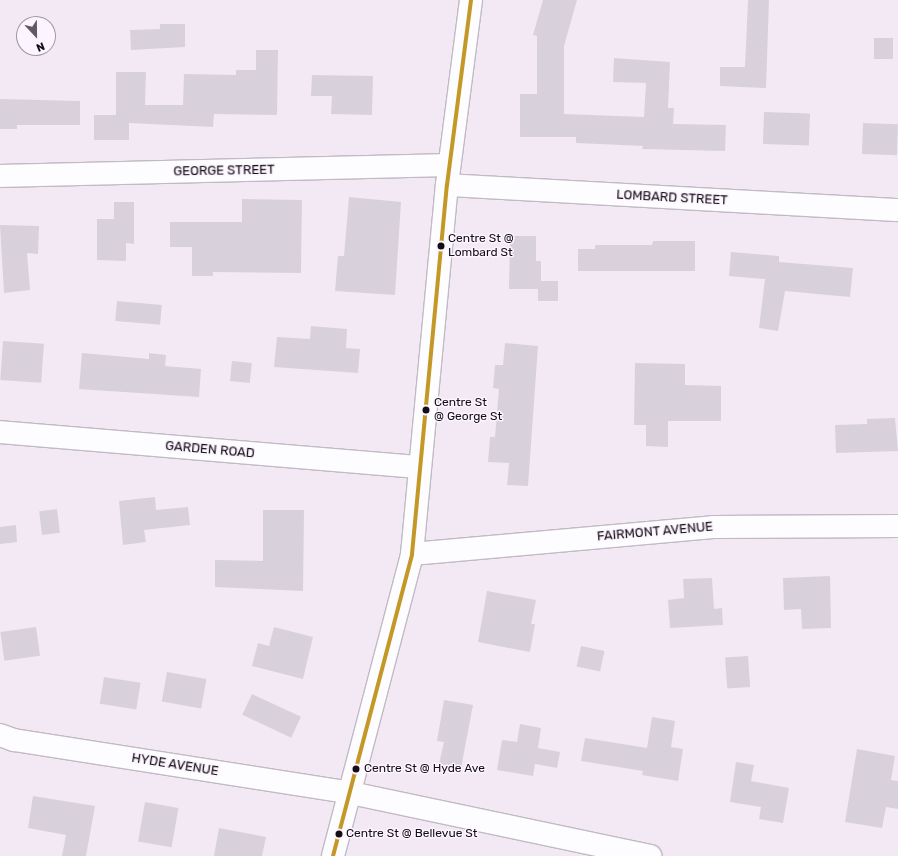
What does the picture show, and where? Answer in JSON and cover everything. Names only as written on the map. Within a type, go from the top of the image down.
[{"type":"street","points":[[333,856],[351,793],[412,554],[419,467],[448,175],[471,0]]},
{"type":"street","name":"GEORGE STREET","points":[[0,176],[448,175]]},
{"type":"street","name":"LOMBARD STREET","points":[[448,175],[898,210]]},
{"type":"street","name":"GARDEN ROAD","points":[[0,432],[419,467]]},
{"type":"street","name":"FAIRMONT AVENUE","points":[[412,554],[713,527],[898,526]]},
{"type":"street","name":"HYDE AVENUE","points":[[0,735],[14,740],[351,793],[650,856]]},
{"type":"building","points":[[543,0],[577,0],[564,46],[564,114],[644,117],[646,83],[613,82],[614,58],[670,62],[668,108],[674,108],[673,124],[726,125],[725,151],[642,149],[643,146],[576,143],[576,137],[520,137],[520,94],[537,94],[537,36],[533,35]]},
{"type":"building","points":[[748,0],[769,0],[766,88],[720,86],[720,67],[745,67]]},
{"type":"building","points":[[160,24],[185,24],[185,47],[131,50],[130,30],[160,29]]},
{"type":"building","points":[[874,38],[893,38],[893,59],[874,59]]},
{"type":"building","points":[[256,50],[278,50],[277,115],[214,114],[213,127],[129,123],[129,140],[94,140],[94,115],[116,115],[116,72],[146,72],[145,105],[183,105],[184,74],[236,75],[236,70],[256,70]]},
{"type":"building","points":[[312,75],[373,76],[372,115],[331,114],[332,96],[311,96]]},
{"type":"building","points":[[0,99],[80,101],[80,125],[17,125],[17,129],[0,129]]},
{"type":"building","points":[[764,112],[810,114],[809,146],[763,144]]},
{"type":"building","points":[[863,123],[898,124],[897,155],[862,154]]},
{"type":"building","points":[[349,197],[401,202],[395,295],[335,291],[338,256],[344,256]]},
{"type":"building","points":[[242,199],[302,200],[301,273],[213,272],[213,276],[192,276],[192,247],[170,247],[170,222],[242,222]]},
{"type":"building","points":[[114,202],[134,202],[134,244],[126,243],[126,261],[97,260],[97,219],[114,219]]},
{"type":"building","points":[[0,225],[39,226],[38,254],[27,253],[30,290],[4,293]]},
{"type":"building","points":[[510,236],[536,236],[536,261],[541,261],[541,281],[558,281],[558,301],[538,301],[538,289],[509,289]]},
{"type":"building","points":[[653,241],[695,241],[695,271],[578,271],[578,249],[595,249],[595,245],[652,245]]},
{"type":"building","points":[[731,252],[779,256],[779,262],[853,268],[850,297],[785,291],[778,331],[759,328],[765,279],[729,276]]},
{"type":"building","points":[[117,301],[162,305],[160,325],[115,321]]},
{"type":"building","points":[[311,326],[347,329],[346,348],[360,349],[358,373],[274,367],[277,337],[310,339]]},
{"type":"building","points":[[3,341],[44,344],[41,383],[0,380]]},
{"type":"building","points":[[505,343],[538,346],[528,486],[507,485],[509,463],[488,462],[490,437],[495,437],[499,389],[493,388],[495,365],[503,365]]},
{"type":"building","points":[[82,353],[149,359],[149,353],[166,355],[165,366],[201,369],[199,397],[79,389]]},
{"type":"building","points":[[232,361],[252,363],[250,383],[230,381]]},
{"type":"building","points":[[635,363],[685,364],[685,385],[721,386],[721,421],[668,421],[668,447],[646,446],[646,425],[634,425]]},
{"type":"building","points":[[895,418],[898,451],[836,453],[835,425],[867,424],[867,419]]},
{"type":"building","points":[[155,497],[156,510],[188,507],[190,525],[144,530],[146,542],[123,545],[119,501]]},
{"type":"building","points":[[57,509],[60,533],[42,535],[39,511]]},
{"type":"building","points":[[263,510],[304,510],[303,591],[215,587],[215,560],[263,561]]},
{"type":"building","points":[[16,525],[17,542],[0,544],[0,527]]},
{"type":"building","points":[[830,576],[831,628],[802,629],[801,609],[784,610],[783,578]]},
{"type":"building","points":[[712,578],[714,609],[722,608],[723,625],[670,628],[668,600],[684,598],[683,579]]},
{"type":"building","points":[[487,591],[536,600],[531,624],[535,624],[530,652],[478,642]]},
{"type":"building","points":[[36,627],[40,656],[4,661],[0,632]]},
{"type":"building","points":[[274,627],[313,637],[303,679],[252,666],[258,643],[269,646]]},
{"type":"building","points":[[581,646],[604,651],[600,672],[577,667]]},
{"type":"building","points":[[748,656],[750,687],[727,689],[725,658]]},
{"type":"building","points":[[167,672],[206,679],[201,708],[162,702]]},
{"type":"building","points":[[104,677],[141,683],[136,709],[100,704]]},
{"type":"building","points":[[252,694],[301,717],[291,738],[242,715]]},
{"type":"building","points":[[444,700],[473,705],[461,768],[439,764],[444,742],[437,741]]},
{"type":"building","points":[[652,717],[675,721],[671,747],[683,749],[678,781],[642,775],[643,771],[581,761],[585,738],[647,748]]},
{"type":"building","points":[[520,724],[541,728],[538,748],[560,752],[557,768],[535,764],[533,776],[497,770],[502,740],[517,742]]},
{"type":"building","points":[[857,749],[895,756],[891,780],[898,781],[898,809],[886,807],[882,828],[845,822]]},
{"type":"building","points":[[736,762],[754,765],[751,781],[789,788],[783,823],[759,819],[761,807],[730,802]]},
{"type":"building","points":[[33,796],[95,806],[86,856],[62,856],[66,835],[28,828]]},
{"type":"building","points":[[145,802],[178,808],[172,847],[138,841]]},
{"type":"building","points":[[219,828],[266,837],[262,856],[214,856]]},
{"type":"transit line","points":[[333,856],[412,554],[447,185],[471,0]]},
{"type":"place","name":"Centre St @ Lombard St","points":[[441,246]]},
{"type":"place","name":"Centre St @ George St","points":[[426,410]]},
{"type":"place","name":"Centre St @ Hyde Ave","points":[[356,769]]},
{"type":"place","name":"Centre St @ Bellevue St","points":[[339,834]]}]
